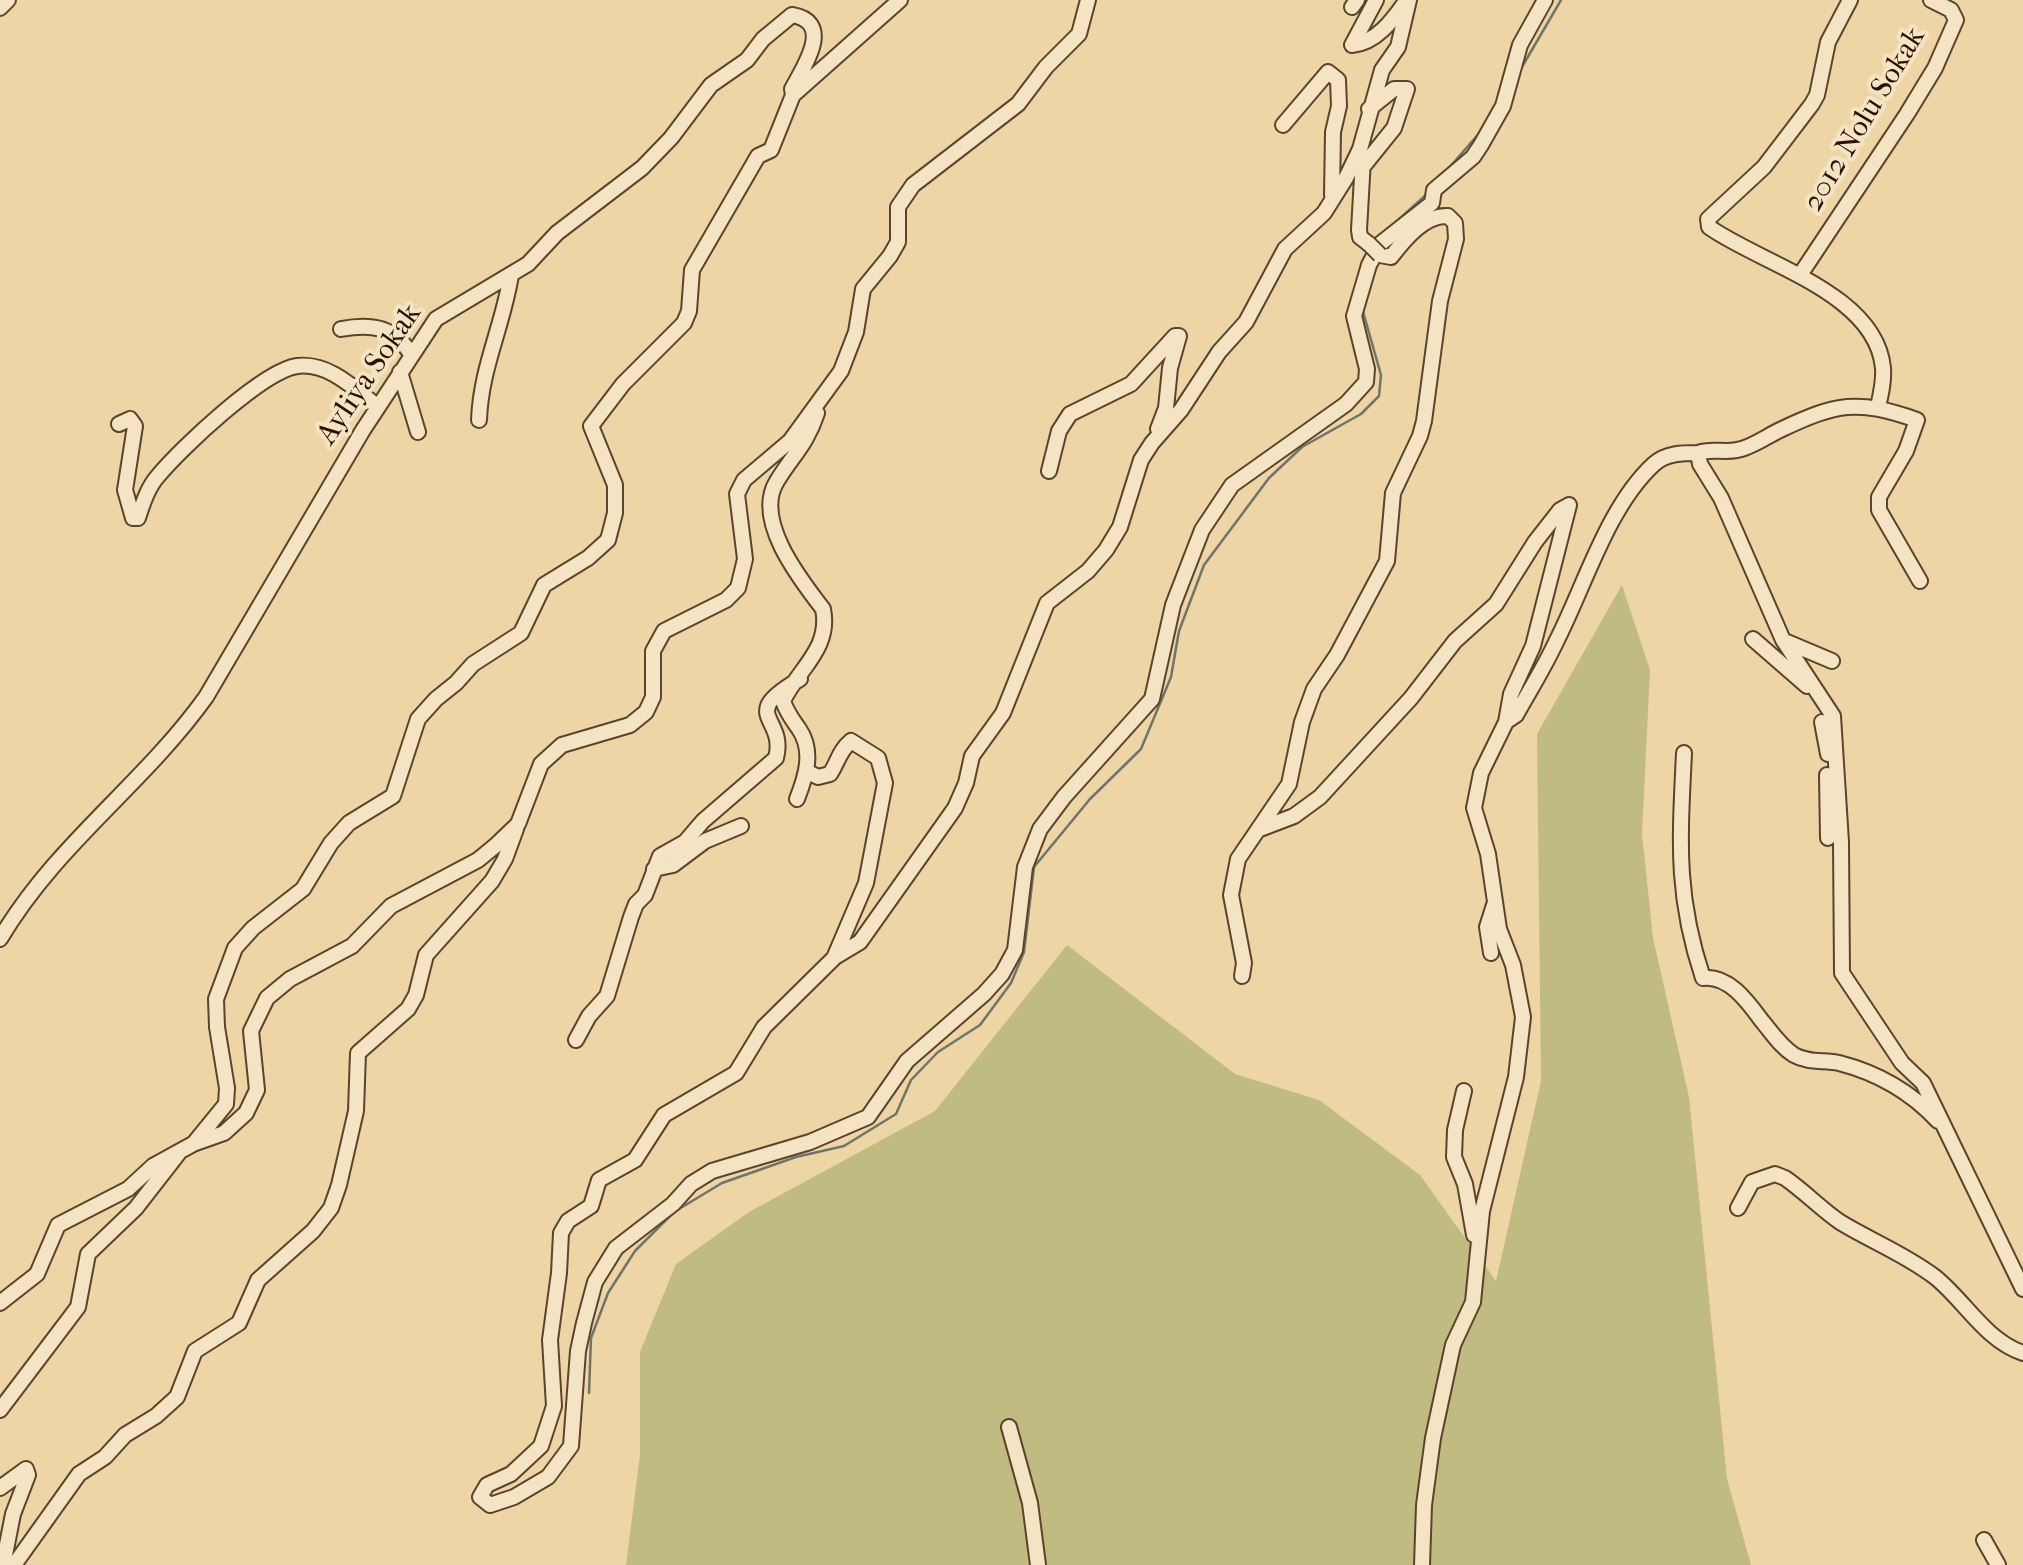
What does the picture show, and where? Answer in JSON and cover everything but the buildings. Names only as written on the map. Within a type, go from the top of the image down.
[{"type":"street","points":[[0,8],[8,0]]},
{"type":"street","points":[[0,1410],[78,1307],[88,1254],[136,1208],[226,1104],[228,1088],[216,1000],[235,948],[253,928],[303,889],[349,823],[393,796],[418,719],[436,699],[473,664],[521,633],[544,585],[588,558],[608,540],[615,513],[615,485],[590,426],[623,384],[684,323],[689,311],[692,270],[758,156],[771,150],[793,95],[900,0]]},
{"type":"street","points":[[14,1565],[79,1474],[177,1397],[195,1351],[239,1323],[258,1280],[313,1231],[330,1208],[356,1111],[358,1053],[408,1008],[426,955],[492,881],[505,858],[540,764],[562,745],[630,725],[646,712],[653,698],[653,651],[664,631],[726,600],[738,588],[745,559],[738,494],[744,480],[790,441],[841,370],[856,332],[864,289],[898,242],[898,207],[913,185],[1018,104],[1046,67],[1080,34],[1088,0]]},
{"type":"street","points":[[1376,0],[1352,45],[1365,44],[1408,0]]},
{"type":"street","points":[[1408,0],[1398,47],[1382,70],[1360,149],[1332,201],[1285,249],[1246,322],[1226,342],[1181,410],[1140,460],[1120,527],[1106,550],[1088,571],[1048,603],[1002,713],[972,756],[955,808],[860,942],[834,958],[764,1027],[736,1073],[664,1114],[635,1160],[599,1180],[591,1206],[568,1221],[561,1233],[560,1273],[550,1340],[554,1393],[550,1420],[542,1446],[512,1474],[487,1486],[480,1497],[490,1505],[514,1497],[548,1477],[571,1446],[578,1351],[584,1323],[595,1282],[616,1248],[712,1171],[810,1142],[868,1117],[908,1061],[1002,974],[1015,950],[1026,867],[1040,829],[1152,699],[1176,592],[1202,530],[1232,485],[1346,404],[1366,382],[1367,369],[1354,316],[1371,258],[1380,244],[1429,205],[1434,190],[1473,158],[1502,106],[1520,45],[1545,0]]},
{"type":"street","points":[[1850,0],[1828,42],[1812,104],[1764,167],[1708,219],[1709,227],[1724,238],[1800,275],[1853,312],[1883,363],[1878,406]]},
{"type":"street","name":"2012 Nolu Sokak","points":[[1800,275],[1935,68],[1956,20],[1951,10],[1931,0]]},
{"type":"street","name":"Ayliya Sokak","points":[[0,938],[47,870],[180,731],[211,689],[378,407],[436,319],[528,264],[557,233],[656,156],[711,85],[747,60],[781,21],[796,15],[812,27],[814,42],[793,95]]},
{"type":"street","points":[[1283,125],[1328,72],[1338,80],[1332,201]]},
{"type":"street","points":[[1365,164],[1394,128],[1407,90],[1394,90],[1369,109]]},
{"type":"street","points":[[1242,976],[1244,963],[1230,895],[1238,859],[1289,784],[1302,722],[1314,689],[1387,561],[1393,493],[1424,421],[1440,301],[1456,238],[1454,223],[1448,216],[1435,216],[1402,242],[1391,257],[1360,237],[1365,164],[1360,149]]},
{"type":"street","points":[[480,420],[480,388],[506,309],[511,276]]},
{"type":"street","points":[[341,329],[362,326],[390,331],[411,354]]},
{"type":"street","points":[[1049,471],[1059,431],[1070,414],[1126,388],[1179,336],[1170,368],[1165,415],[1152,443]]},
{"type":"street","points":[[119,424],[130,420],[135,426],[125,490],[132,518],[138,518],[156,478],[222,414],[280,372],[298,366],[336,374],[378,407]]},
{"type":"street","points":[[400,372],[418,432]]},
{"type":"street","points":[[797,799],[806,771],[806,744],[783,701],[818,648],[826,622],[823,609],[776,533],[768,508],[776,482],[809,438],[820,403]]},
{"type":"street","points":[[1506,722],[1516,715],[1557,642],[1607,533],[1630,493],[1656,462],[1671,454],[1738,450],[1820,411],[1838,407],[1878,406],[1917,420],[1906,451],[1880,497],[1879,510],[1920,581]]},
{"type":"street","points":[[1698,453],[1783,640],[1832,716],[1842,842],[1842,973],[1902,1063],[1923,1083],[2023,1290]]},
{"type":"street","points":[[1260,829],[1294,816],[1320,797],[1410,698],[1455,640],[1496,604],[1535,542],[1560,510],[1569,505],[1533,646],[1511,694],[1506,722],[1481,773],[1474,808],[1488,854],[1499,929],[1514,965],[1522,1017],[1516,1077],[1482,1211],[1473,1302],[1452,1345],[1434,1438],[1424,1505],[1422,1565]]},
{"type":"street","points":[[1752,639],[1827,703]]},
{"type":"street","points":[[1783,640],[1832,661]]},
{"type":"street","points":[[576,1040],[607,996],[631,917],[660,856],[685,842],[703,821],[776,758],[780,744],[768,721],[767,708],[773,695],[800,679]]},
{"type":"street","points":[[1822,722],[1828,754],[1835,754]]},
{"type":"street","points":[[806,771],[818,776],[830,774],[840,750],[851,741],[878,758],[884,783],[866,883],[834,958]]},
{"type":"street","points":[[1684,753],[1682,897],[1703,978],[1714,977],[1737,992],[1791,1053],[1840,1064],[1901,1087],[1948,1132]]},
{"type":"street","points":[[1828,838],[1827,758],[1835,754]]},
{"type":"street","points":[[0,1303],[37,1274],[58,1225],[128,1189],[154,1166],[186,1148],[224,1133],[246,1112],[257,1090],[251,1030],[266,998],[290,978],[352,946],[390,906],[478,860],[518,824]]},
{"type":"street","points":[[654,869],[673,865],[705,841],[741,826]]},
{"type":"street","points":[[1491,953],[1486,927],[1494,904]]},
{"type":"street","points":[[1464,1092],[1455,1130],[1454,1158],[1465,1184],[1476,1246]]},
{"type":"street","points":[[1738,1208],[1752,1182],[1775,1174],[1785,1178],[1841,1222],[1936,1278],[1988,1332],[2023,1353]]},
{"type":"street","points":[[1008,1427],[1030,1503],[1038,1565]]},
{"type":"street","points":[[0,1488],[26,1469],[28,1475],[12,1514],[2,1565]]},
{"type":"street","points":[[1984,1540],[1998,1565]]},
{"type":"shaded area","points":[[1622,585],[1650,670],[1642,834],[1653,938],[1689,1097],[1727,1479],[1751,1565],[626,1565],[640,1455],[640,1352],[676,1264],[749,1212],[935,1111],[1067,945],[1235,1074],[1319,1100],[1420,1175],[1496,1281],[1541,1081],[1537,734]]},
{"type":"waterway","points":[[1519,72],[1561,0]]},
{"type":"waterway","points":[[1448,169],[1482,130]]},
{"type":"waterway","points":[[1388,229],[1427,194]]},
{"type":"waterway","points":[[589,1393],[591,1338],[608,1293],[635,1251],[674,1212],[722,1183],[796,1157],[844,1146],[896,1114],[911,1080],[938,1052],[980,1025],[1011,983],[1024,952],[1034,867],[1090,799],[1141,749],[1171,677],[1179,631],[1204,565],[1269,478],[1302,447],[1361,414],[1379,396],[1381,375],[1362,308]]}]
